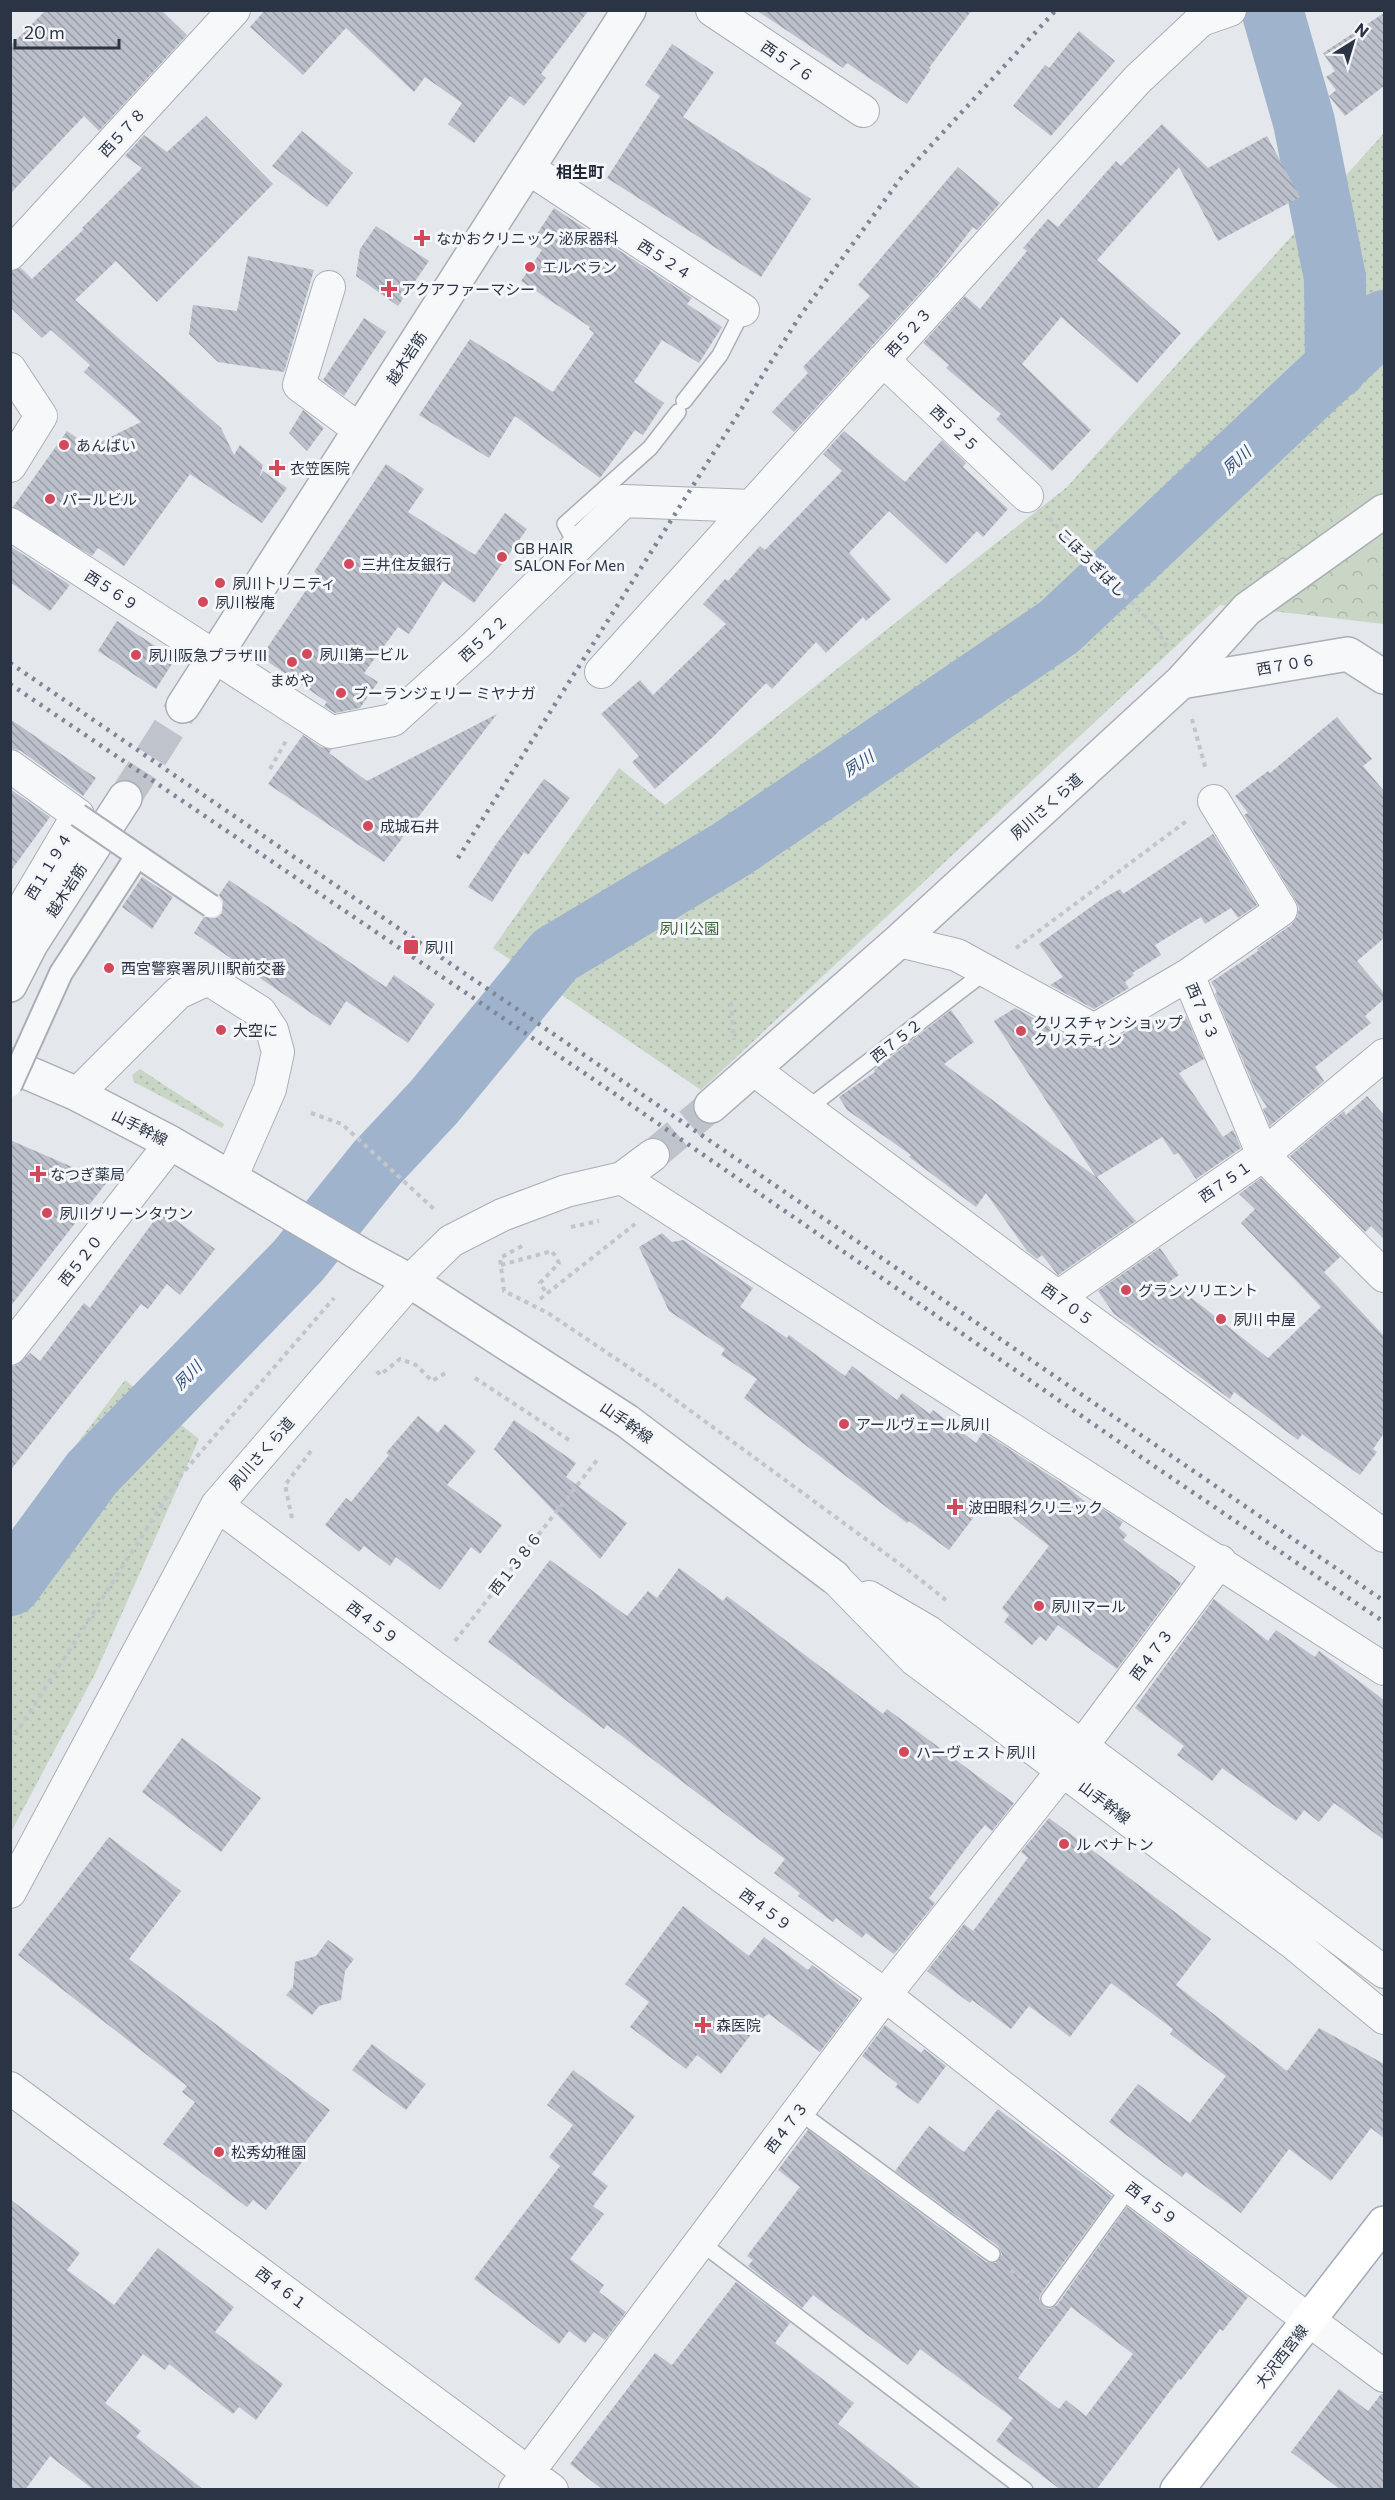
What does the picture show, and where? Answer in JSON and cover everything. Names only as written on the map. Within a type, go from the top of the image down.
[{"type":"main road","name":"大沢西宮線","points":[[1177,2490],[1384,2223]]},
{"type":"street","name":"西５７８","points":[[10,254],[234,10]]},
{"type":"street","name":"越木岩筋","points":[[183,706],[629,10]]},
{"type":"street","name":"西５７６","points":[[712,10],[863,111]]},
{"type":"street","name":"西５２３","points":[[602,672],[1137,80],[1201,20],[1230,10]]},
{"type":"street","name":"西５２４","points":[[528,168],[743,310]]},
{"type":"street","points":[[329,287],[299,385],[360,430]]},
{"type":"street","name":"西５２５","points":[[883,360],[1027,496]]},
{"type":"street","points":[[10,369],[42,416],[10,466]]},
{"type":"street","name":"西５２２","points":[[214,656],[331,732],[393,720],[477,644],[624,501],[751,506]]},
{"type":"street","name":"夙川さくら道","points":[[711,1106],[899,941],[1181,682],[1247,609],[1384,512]]},
{"type":"street","name":"西５６９","points":[[10,524],[214,656]]},
{"type":"street","name":"西７０６","points":[[1181,682],[1348,654],[1384,677]]},
{"type":"street","name":"西１１９４","points":[[10,766],[78,815],[11,928]]},
{"type":"street","name":"越木岩筋","points":[[10,985],[31,944],[125,798]]},
{"type":"street","points":[[1188,975],[1281,910],[1214,801]]},
{"type":"street","points":[[78,815],[211,906]]},
{"type":"street","points":[[10,1086],[61,973],[137,856]]},
{"type":"street","name":"西７５３","points":[[899,941],[957,955],[1094,1029],[1188,975],[1263,1155],[1384,1276]]},
{"type":"street","points":[[77,1094],[178,993],[208,979],[261,1012],[272,1030],[278,1052],[270,1089],[231,1178]]},
{"type":"street","name":"西７５１","points":[[1058,1297],[1263,1155],[1384,1055]]},
{"type":"street","name":"山手幹線","points":[[10,1065],[77,1094],[171,1143],[410,1281],[627,1421],[834,1577],[929,1632],[1384,1972]]},
{"type":"street","name":"西７０５","points":[[753,1069],[1058,1297],[1384,1536]]},
{"type":"street","name":"西５２０","points":[[10,1349],[171,1143]]},
{"type":"street","name":"夙川さくら道","points":[[10,1892],[217,1504],[410,1281],[451,1241],[502,1215],[566,1191],[622,1178],[653,1155]]},
{"type":"street","points":[[622,1178],[1220,1561],[1379,1655]]},
{"type":"street","name":"西４５９","points":[[217,1504],[434,1667],[885,1995],[1130,2187],[1384,2376]]},
{"type":"street","name":"西４７３","points":[[1082,1746],[1220,1561]]},
{"type":"street","name":"山手幹線","points":[[834,1577],[915,1660],[1293,1943],[1384,2018]]},
{"type":"street","name":"西４７３","points":[[532,2484],[700,2242],[885,1995],[1063,1770]]},
{"type":"street","name":"西４６１","points":[[10,2088],[532,2484]]},
{"type":"lane","points":[[577,546],[565,524],[650,448],[720,355],[743,310]]},
{"type":"lane","name":"西７５２","points":[[807,1109],[986,971]]},
{"type":"lane","points":[[798,2111],[992,2254]]},
{"type":"lane","points":[[1048,2299],[1130,2187]]},
{"type":"lane","points":[[700,2242],[1025,2490]]},
{"type":"path","name":"こほろぎばし","points":[[1027,496],[1157,628]]},
{"type":"path","points":[[986,971],[1214,801],[1181,682]]},
{"type":"path","points":[[270,769],[285,743]]},
{"type":"path","points":[[731,1002],[733,1034]]},
{"type":"path","points":[[311,1113],[342,1124],[436,1211]]},
{"type":"path","points":[[566,1229],[610,1218]]},
{"type":"path","points":[[540,1299],[640,1220],[631,1218]]},
{"type":"path","points":[[526,1244],[500,1258],[504,1291],[548,1313],[658,1387],[908,1570],[953,1606]]},
{"type":"path","points":[[501,1265],[552,1251],[559,1263],[540,1283],[547,1294]]},
{"type":"path","points":[[10,1743],[181,1475],[334,1298]]},
{"type":"path","points":[[375,1370],[380,1375],[400,1359],[416,1365],[432,1381],[447,1372]]},
{"type":"path","points":[[475,1378],[572,1442]]},
{"type":"path","points":[[292,1519],[285,1485],[312,1449]]},
{"type":"path","name":"西１３８６","points":[[434,1667],[597,1460]]},
{"type":"path","points":[[992,2254],[1048,2299]]},
{"type":"green space","name":"夙川公園","points":[[1384,133],[1384,476],[1220,605],[701,1090],[493,948],[619,768],[665,805],[1067,487]]},
{"type":"green space","points":[[1384,476],[1384,624],[1220,605]]},
{"type":"green space","points":[[140,1069],[224,1124],[222,1128],[134,1082],[132,1075]]},
{"type":"green space","points":[[125,1380],[199,1439],[96,1672],[11,1832],[11,1531]]},
{"type":"building","points":[[46,10],[161,10],[187,35],[99,131],[84,116],[10,194],[10,46]]},
{"type":"building","points":[[265,10],[589,10],[541,74],[546,78],[524,106],[510,96],[474,143],[448,124],[462,103],[425,77],[414,92],[346,28],[303,75],[250,27]]},
{"type":"building","points":[[756,10],[972,10],[929,68],[931,69],[907,104],[847,63],[843,68]]},
{"type":"building","points":[[1384,13],[1384,86],[1345,116],[1329,96],[1336,90],[1326,77],[1335,71],[1323,53]]},
{"type":"building","points":[[1079,31],[1115,61],[1051,136],[1013,106],[1045,65],[1049,68]]},
{"type":"building","points":[[672,44],[714,72],[683,117],[811,199],[761,277],[607,178],[660,96],[645,85]]},
{"type":"building","points":[[206,116],[273,184],[157,302],[116,261],[75,300],[221,428],[234,455],[240,445],[263,465],[259,478],[263,471],[287,488],[262,523],[190,474],[124,566],[98,548],[92,556],[13,507],[67,431],[90,447],[141,422],[84,372],[90,365],[51,330],[42,338],[10,307],[10,271],[21,268],[32,279],[84,229],[82,228],[142,168],[125,156],[144,135],[167,152]]},
{"type":"building","points":[[1162,124],[1208,168],[1267,136],[1300,197],[1218,241],[1179,167],[1097,260],[1181,333],[1137,383],[1061,317],[1022,364],[1091,430],[1052,471],[996,419],[1001,414],[946,368],[949,365],[923,343],[965,296],[980,309],[1027,251],[1023,248],[1048,219],[1058,227],[1116,161],[1121,166]]},
{"type":"building","points":[[302,131],[353,173],[327,207],[272,166]]},
{"type":"building","points":[[958,167],[1000,203],[977,230],[973,227],[938,273],[794,432],[772,412],[808,373],[803,367],[870,296],[858,285]]},
{"type":"building","points":[[554,208],[692,298],[687,304],[722,327],[699,363],[662,340],[634,382],[664,403],[643,435],[635,430],[600,478],[515,416],[489,458],[419,415],[470,339],[553,392],[594,333],[589,329],[590,327],[521,281],[542,250],[531,243]]},
{"type":"building","points":[[376,226],[429,261],[398,306],[356,276],[360,249]]},
{"type":"building","points":[[248,256],[314,270],[284,372],[218,362],[189,334],[193,305],[237,311]]},
{"type":"building","points":[[364,318],[386,332],[344,396],[323,380]]},
{"type":"building","points":[[303,410],[324,428],[307,451],[289,433]]},
{"type":"building","points":[[844,431],[905,482],[942,440],[966,463],[963,467],[1008,509],[983,537],[977,531],[946,564],[889,511],[849,553],[891,599],[866,621],[863,617],[826,653],[816,642],[772,689],[766,683],[713,737],[655,789],[632,762],[639,756],[601,714],[640,680],[653,695],[726,624],[703,604],[725,579],[728,581],[760,546],[765,550],[842,471],[823,454]]},
{"type":"building","points":[[386,464],[424,489],[408,512],[475,555],[505,513],[527,529],[474,603],[443,581],[409,634],[398,627],[364,673],[378,682],[360,708],[335,713],[324,706],[327,702],[261,657],[317,574],[314,572]]},
{"type":"building","points":[[10,546],[70,585],[50,611],[10,582]]},
{"type":"building","name":"夙川阪急プラザⅢ","points":[[117,621],[175,659],[156,689],[98,651]]},
{"type":"building","points":[[497,714],[384,862],[268,784],[303,735],[321,747],[332,749],[329,753],[367,781]]},
{"type":"building","points":[[1337,717],[1372,759],[1363,766],[1384,791],[1384,938],[1357,961],[1384,993],[1384,999],[1365,1016],[1371,1023],[1315,1067],[1324,1081],[1270,1126],[1263,1109],[1267,1107],[1255,1089],[1211,982],[1258,951],[1257,949],[1291,925],[1299,909],[1244,815],[1248,813],[1235,796],[1268,771],[1270,773]]},
{"type":"building","points":[[10,719],[96,778],[83,796],[21,751],[10,748]]},
{"type":"building","points":[[544,779],[570,798],[528,855],[524,852],[492,902],[468,887]]},
{"type":"building","points":[[10,789],[50,817],[10,872]]},
{"type":"building","points":[[1213,834],[1257,905],[1238,918],[1231,908],[1205,924],[1201,917],[1155,945],[1161,955],[1132,973],[1134,975],[1125,982],[1129,988],[1094,1009],[1050,985],[1063,977],[1039,944],[1102,899],[1120,889],[1123,894]]},
{"type":"building","points":[[142,877],[173,897],[152,929],[122,907]]},
{"type":"building","points":[[229,880],[386,987],[394,975],[435,1004],[408,1043],[346,1001],[330,1026],[194,933],[204,917],[216,918],[222,913],[223,901],[219,895]]},
{"type":"building","points":[[1015,1008],[1085,1046],[1094,1048],[1103,1046],[1150,1018],[1159,1030],[1186,1016],[1204,1059],[1179,1073],[1223,1137],[1233,1130],[1241,1148],[1196,1179],[1178,1153],[1174,1155],[1162,1137],[1097,1177],[1136,1221],[1058,1275],[1042,1255],[1037,1259],[1027,1251],[986,1193],[976,1207],[909,1157],[911,1155],[847,1110],[839,1097],[875,1072],[874,1070],[951,1010],[974,1042],[944,1064],[1096,1177],[994,1021]]},
{"type":"building","points":[[1367,1096],[1384,1115],[1384,1239],[1371,1226],[1365,1232],[1290,1156],[1344,1111],[1346,1115]]},
{"type":"building","name":"夙川グリーンタウン","points":[[10,1140],[107,1182],[10,1307]]},
{"type":"building","points":[[1261,1178],[1340,1257],[1324,1272],[1384,1336],[1384,1433],[1373,1449],[1377,1452],[1360,1475],[1302,1434],[1298,1440],[1234,1392],[1230,1399],[1114,1314],[1098,1291],[1160,1248],[1179,1275],[1170,1281],[1268,1358],[1321,1307],[1241,1223],[1255,1209],[1239,1194]]},
{"type":"building","points":[[162,1210],[215,1249],[180,1295],[167,1284],[148,1309],[141,1304],[10,1471],[10,1367],[17,1365],[30,1353],[40,1361],[84,1303],[90,1308]]},
{"type":"building","points":[[662,1233],[672,1242],[683,1240],[753,1288],[740,1307],[787,1338],[789,1335],[845,1376],[852,1366],[897,1400],[902,1393],[930,1414],[933,1410],[976,1443],[983,1432],[1066,1486],[1093,1508],[1095,1504],[1123,1522],[1119,1528],[1127,1535],[1123,1540],[1181,1583],[1117,1669],[1058,1625],[1046,1641],[1040,1636],[1032,1645],[1004,1622],[1009,1615],[1002,1608],[1049,1546],[988,1498],[949,1550],[909,1521],[907,1523],[744,1398],[757,1379],[721,1355],[725,1349],[669,1311],[639,1247]]},
{"type":"building","points":[[418,1416],[438,1433],[445,1424],[476,1451],[447,1485],[502,1525],[480,1554],[471,1547],[440,1590],[396,1557],[390,1566],[364,1546],[359,1552],[325,1525],[346,1498],[351,1502],[389,1455],[386,1453]]},
{"type":"building","points":[[514,1420],[576,1463],[566,1477],[627,1523],[600,1559],[494,1449]]},
{"type":"building","points":[[550,1560],[627,1616],[648,1591],[657,1598],[679,1568],[723,1601],[727,1596],[883,1714],[887,1709],[1014,1803],[992,1831],[985,1825],[974,1838],[929,1898],[935,1903],[894,1954],[866,1933],[862,1938],[836,1918],[833,1922],[798,1896],[800,1893],[774,1873],[785,1859],[607,1725],[604,1729],[488,1642]]},
{"type":"building","points":[[1214,1599],[1268,1641],[1276,1630],[1315,1657],[1319,1651],[1384,1700],[1384,1840],[1334,1803],[1319,1822],[1304,1810],[1296,1821],[1222,1768],[1212,1781],[1177,1755],[1184,1746],[1135,1708]]},
{"type":"building","points":[[182,1738],[261,1798],[221,1852],[142,1792]]},
{"type":"building","points":[[1049,1818],[1211,1939],[1176,1985],[1287,2071],[1319,2028],[1384,2064],[1384,2138],[1371,2128],[1331,2181],[1289,2149],[1241,2213],[1186,2172],[1182,2177],[1109,2122],[1138,2084],[1190,2123],[1226,2076],[1170,2034],[1173,2029],[1111,1983],[1070,2037],[1029,2006],[1011,2029],[972,2000],[970,2003],[927,1971],[964,1924],[973,1931],[1028,1858],[1021,1852]]},
{"type":"building","points":[[109,1837],[181,1891],[129,1959],[330,2110],[294,2157],[302,2162],[266,2210],[253,2200],[247,2207],[163,2144],[195,2102],[182,2092],[187,2086],[18,1955]]},
{"type":"building","points":[[683,1906],[749,1956],[764,1937],[808,1970],[812,1965],[859,2000],[820,2052],[769,2014],[765,2016],[721,2074],[697,2055],[686,2069],[630,2027],[649,2002],[625,1984]]},
{"type":"building","points":[[328,1940],[354,1959],[345,1971],[341,2000],[319,2006],[312,2015],[286,1995],[293,1987],[295,1962],[316,1956]]},
{"type":"building","points":[[885,2025],[921,2053],[924,2049],[946,2066],[918,2104],[895,2087],[898,2084],[862,2056]]},
{"type":"building","points":[[372,2044],[426,2084],[406,2110],[352,2070]]},
{"type":"building","points":[[573,2070],[635,2116],[592,2174],[608,2186],[593,2206],[604,2214],[570,2259],[604,2285],[599,2292],[626,2312],[605,2340],[594,2332],[585,2343],[569,2331],[559,2344],[474,2279],[560,2166],[549,2157],[573,2125],[547,2105]]},
{"type":"building","points":[[998,2109],[1112,2196],[1041,2293],[1039,2299],[1043,2306],[1049,2309],[1057,2305],[1127,2207],[1248,2297],[1223,2331],[1220,2329],[1181,2380],[1179,2379],[1096,2490],[1061,2490],[996,2441],[1013,2418],[920,2349],[908,2365],[813,2295],[802,2308],[748,2266],[753,2260],[747,2256],[800,2187],[778,2170],[808,2130],[986,2262],[996,2263],[1002,2254],[998,2246],[895,2171],[929,2126],[964,2152]],"holes":[[[1071,2307],[1133,2354],[1086,2416],[1066,2400],[1059,2409],[1018,2378]]]},
{"type":"building","points":[[10,2199],[80,2253],[67,2270],[114,2305],[158,2248],[234,2307],[215,2332],[283,2384],[256,2420],[239,2407],[233,2414],[169,2364],[165,2370],[143,2354],[105,2403],[141,2431],[136,2437],[204,2490],[94,2490],[50,2456],[25,2490],[10,2490]]},
{"type":"building","points":[[736,2282],[790,2323],[775,2343],[854,2403],[838,2424],[923,2490],[603,2490],[570,2464],[655,2353],[672,2365]]},
{"type":"building","points":[[1339,2389],[1368,2411],[1381,2394],[1384,2394],[1384,2490],[1341,2490],[1291,2452]]},
{"type":"waterway","points":[[1272,10],[1304,122],[1335,278],[1336,368]]},
{"type":"waterway","name":"夙川","points":[[10,1585],[92,1473],[298,1261],[377,1163],[434,1102],[555,955],[732,849],[1059,627],[1384,321]]},
{"type":"tunnel","points":[[125,798],[183,706]]},
{"type":"tunnel","points":[[653,1155],[711,1106]]},
{"type":"railway","points":[[458,858],[800,316],[901,178],[1056,10]]},
{"type":"railway","points":[[10,663],[1384,1601]]},
{"type":"railway","points":[[10,684],[621,1098],[1384,1622]]},
{"type":"place","name":"なかおクリニック 泌尿器科","points":[[422,238]]},
{"type":"place","name":"エルベラン","points":[[530,267]]},
{"type":"place","name":"アクアファーマシー","points":[[389,289]]},
{"type":"place","name":"あんばい","points":[[64,445]]},
{"type":"place","name":"衣笠医院","points":[[277,468]]},
{"type":"place","name":"パールビル","points":[[50,499]]},
{"type":"place","name":"GB HAIR SALON For Men","points":[[502,557]]},
{"type":"place","name":"三井住友銀行","points":[[349,564]]},
{"type":"place","name":"夙川トリニティ","points":[[220,583]]},
{"type":"place","name":"夙川桜庵","points":[[203,602]]},
{"type":"place","name":"夙川第一ビル","points":[[307,654]]},
{"type":"place","name":"夙川阪急プラザⅢ","points":[[136,655]]},
{"type":"place","name":"まめや","points":[[292,662]]},
{"type":"place","name":"ブーランジェリー ミヤナガ","points":[[341,693]]},
{"type":"place","name":"成城石井","points":[[368,826]]},
{"type":"place","name":"夙川","points":[[411,947]]},
{"type":"place","name":"西宮警察署夙川駅前交番","points":[[109,968]]},
{"type":"place","name":"大空に","points":[[221,1030]]},
{"type":"place","name":"クリスチャンショップ クリスティン","points":[[1021,1031]]},
{"type":"place","name":"なつぎ薬局","points":[[38,1174]]},
{"type":"place","name":"夙川グリーンタウン","points":[[47,1213]]},
{"type":"place","name":"グランソリエント","points":[[1126,1290]]},
{"type":"place","name":"夙川 中屋","points":[[1221,1319]]},
{"type":"place","name":"アールヴェール夙川","points":[[844,1424]]},
{"type":"place","name":"波田眼科クリニック","points":[[955,1507]]},
{"type":"place","name":"夙川マール","points":[[1039,1606]]},
{"type":"place","name":"ハーヴェスト夙川","points":[[904,1752]]},
{"type":"place","name":"ル ベナトン","points":[[1064,1844]]},
{"type":"place","name":"森医院","points":[[703,2025]]},
{"type":"place","name":"松秀幼稚園","points":[[219,2152]]},
{"type":"district","name":"相生町","points":[[580,171]]}]
